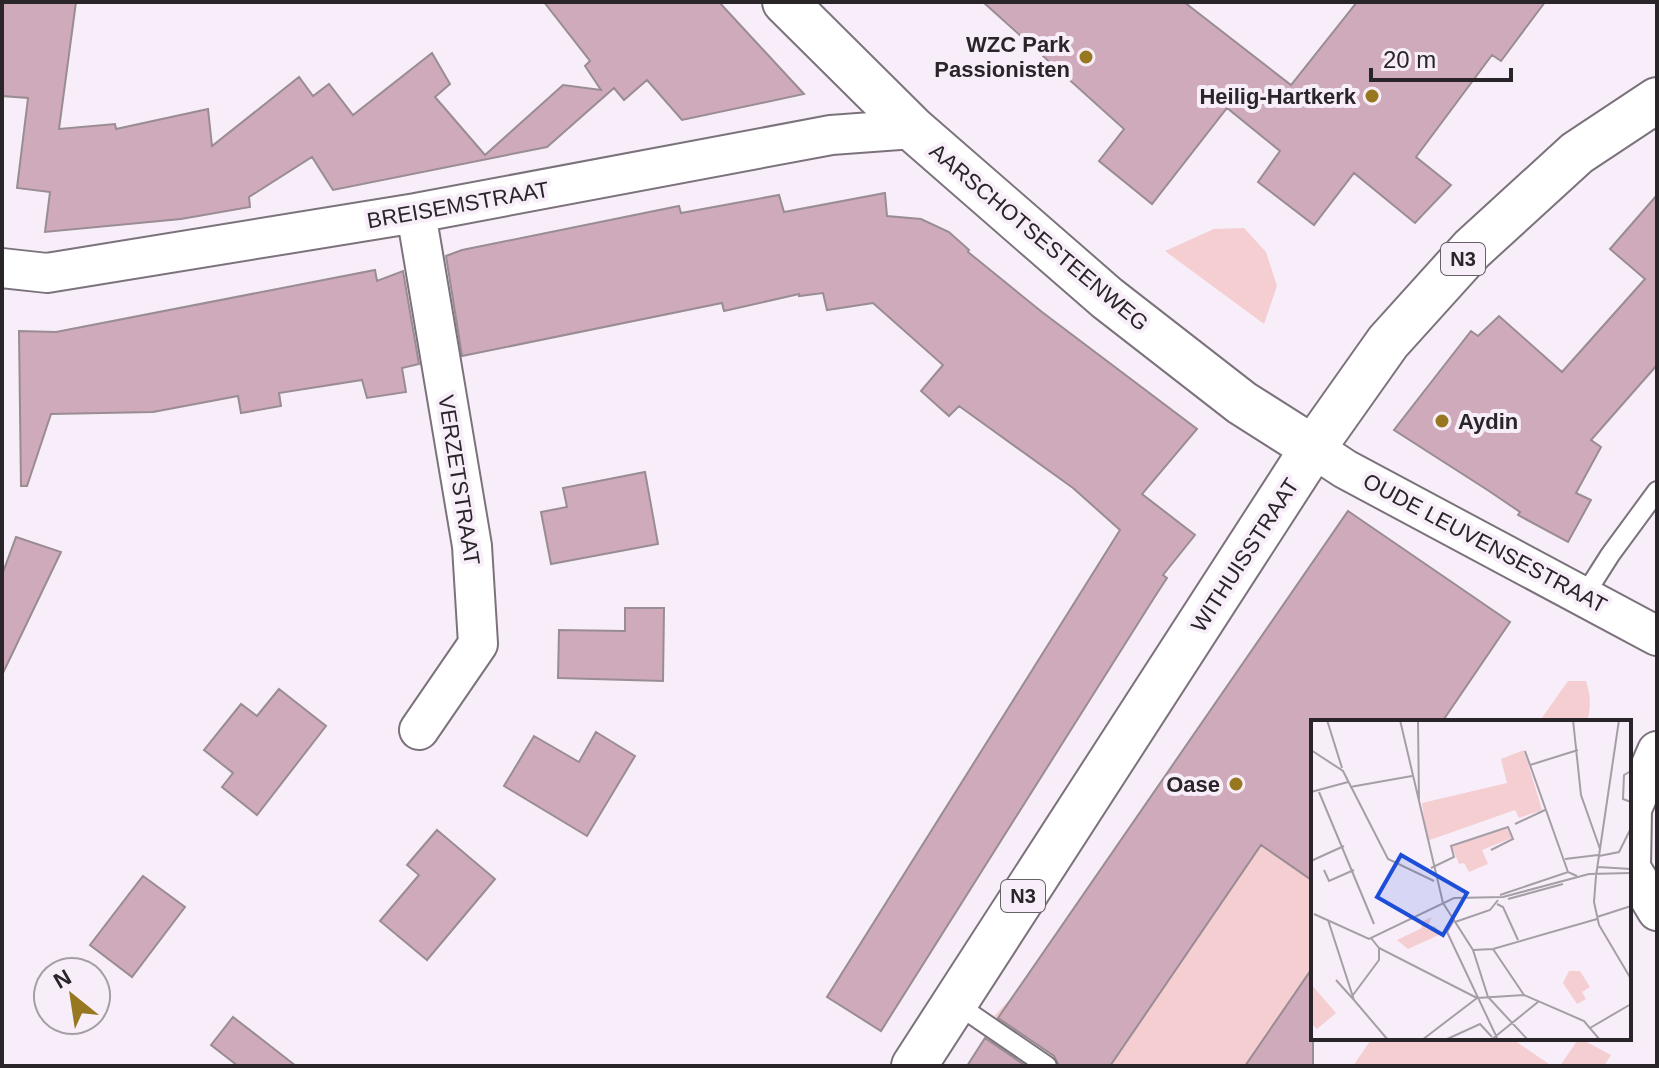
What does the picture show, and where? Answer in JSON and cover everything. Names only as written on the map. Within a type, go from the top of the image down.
[{"type":"main road","name":"AARSCHOTSESTEENWEG","points":[[788,5],[913,129],[1107,298],[1242,403],[1313,448]]},
{"type":"main road","name":"WITHUISSTRAAT","points":[[914,1066],[1313,448],[1388,342],[1472,249],[1577,153],[1654,99]]},
{"type":"street","name":"BREISEMSTRAAT","points":[[2,268],[47,273],[416,213],[831,135],[913,129]]},
{"type":"street","name":"VERZETSTRAAT","points":[[416,213],[472,546],[478,644],[419,730]]},
{"type":"street","name":"OUDE LEUVENSESTRAAT","points":[[1313,448],[1345,469],[1657,636]]},
{"type":"street","points":[[1657,751],[1632,809],[1631,868],[1657,911]]},
{"type":"lane","points":[[1584,596],[1657,491]]},
{"type":"lane","points":[[955,1003],[1047,1066]]},
{"type":"shaded area","points":[[1244,228],[1266,252],[1277,286],[1264,324],[1165,251],[1214,229]]},
{"type":"shaded area","points":[[1568,681],[1586,681],[1590,702],[1587,720],[1540,720]]},
{"type":"shaded area","points":[[1261,845],[1311,880],[1311,970],[1245,1066],[1069,1066],[994,1016],[1015,994],[1113,1061]]},
{"type":"shaded area","points":[[1371,1040],[1514,1040],[1552,1066],[1353,1066]]},
{"type":"shaded area","points":[[1578,1040],[1611,1055],[1604,1066],[1560,1066]]},
{"type":"building","points":[[2,2],[76,2],[59,129],[115,124],[116,129],[208,109],[212,146],[299,77],[313,96],[329,84],[353,115],[432,53],[450,84],[435,97],[485,155],[563,85],[601,90],[585,66],[590,61],[544,2],[719,2],[804,94],[682,120],[647,80],[624,100],[614,88],[547,147],[333,190],[312,157],[249,197],[250,207],[181,219],[45,232],[50,192],[17,188],[28,98],[2,96]]},
{"type":"building","points":[[983,2],[1184,2],[1291,85],[1357,2],[1545,2],[1501,61],[1492,55],[1416,157],[1451,185],[1415,223],[1354,173],[1314,225],[1258,182],[1280,151],[1227,108],[1152,204],[1099,161],[1124,129]]},
{"type":"building","points":[[885,193],[887,216],[921,219],[949,232],[968,252],[1042,312],[1197,429],[1142,494],[1195,535],[1163,575],[1167,578],[881,1031],[827,997],[1120,530],[1073,488],[959,406],[949,416],[921,391],[943,365],[873,303],[827,310],[823,293],[799,294],[724,311],[722,303],[462,356],[446,256],[462,250],[679,206],[681,213],[779,195],[784,212]]},
{"type":"building","points":[[1657,195],[1657,365],[1591,440],[1601,447],[1576,493],[1591,500],[1568,542],[1518,515],[1520,512],[1394,430],[1471,331],[1478,336],[1499,316],[1562,372],[1645,279],[1610,249]]},
{"type":"building","points":[[375,270],[377,281],[403,271],[419,364],[402,368],[406,392],[367,398],[362,380],[279,393],[281,406],[241,413],[238,396],[153,412],[51,414],[27,486],[21,486],[19,331],[56,332]]},
{"type":"building","points":[[645,472],[658,544],[551,564],[541,512],[567,507],[563,488]]},
{"type":"building","name":"Oase","points":[[1348,511],[1510,622],[1443,720],[1311,720],[1311,880],[1261,845],[1110,1066],[1059,1066],[1054,1056],[998,1018]]},
{"type":"building","points":[[16,537],[61,552],[2,675],[2,575]]},
{"type":"building","points":[[625,608],[664,608],[663,681],[558,678],[559,630],[625,631]]},
{"type":"building","points":[[279,689],[326,726],[257,815],[222,787],[233,773],[204,750],[241,704],[257,716]]},
{"type":"building","points":[[596,732],[635,756],[587,836],[504,786],[534,736],[579,762]]},
{"type":"building","points":[[437,830],[495,879],[427,960],[380,921],[419,875],[407,865]]},
{"type":"building","points":[[143,876],[185,907],[132,977],[112,962],[112,956],[104,956],[90,945]]},
{"type":"building","points":[[1311,970],[1313,1066],[1245,1066]]},
{"type":"building","points":[[233,1017],[296,1066],[238,1066],[211,1045]]},
{"type":"building","points":[[985,1038],[1026,1066],[967,1066]]},
{"type":"place","name":"WZC Park Passionisten","points":[[1086,57]]},
{"type":"place","name":"Heilig-Hartkerk","points":[[1372,96]]},
{"type":"place","name":"Aydin","points":[[1442,421]]},
{"type":"place","name":"Oase","points":[[1236,784]]}]
